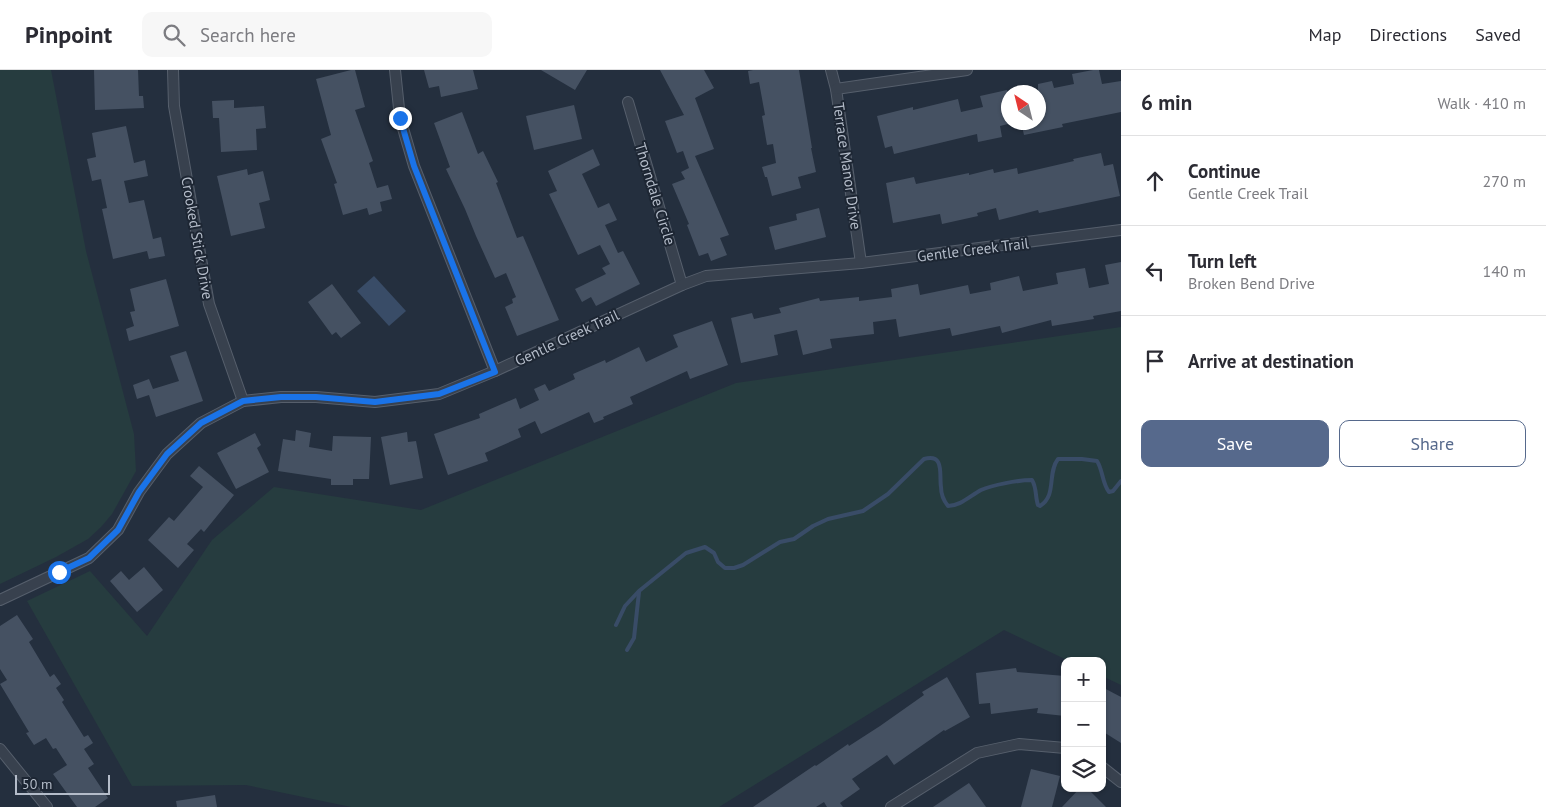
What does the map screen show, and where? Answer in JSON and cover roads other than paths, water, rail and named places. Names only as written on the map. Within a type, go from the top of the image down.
[{"type":"street","name":"Crooked Stick Drive","points":[[173,70],[174,106],[209,304],[243,401]]},
{"type":"street","points":[[395,70],[400,118],[414,166],[495,372]]},
{"type":"street","name":"Terrace Manor Drive","points":[[831,70],[836,89],[861,264]]},
{"type":"street","points":[[836,89],[967,70]]},
{"type":"street","name":"Thorndale Circle","points":[[628,102],[682,285]]},
{"type":"street","name":"Gentle Creek Trail","points":[[0,600],[89,558],[118,530],[139,492],[167,454],[201,423],[243,401],[281,397],[316,397],[375,402],[439,394],[495,372],[682,285],[706,276],[861,264],[1121,230]]},
{"type":"street","points":[[896,806],[977,754],[1020,744],[1061,748]]},
{"type":"street","points":[[0,748],[47,807]]},
{"type":"street","points":[[1106,770],[1121,782]]},
{"type":"water","points":[[374,276],[406,311],[389,326],[357,291]]},
{"type":"waterway","points":[[616,625],[625,606],[639,591],[686,553],[705,547],[714,553],[718,562],[725,568],[743,565],[780,542],[794,539],[813,526],[828,519],[863,511],[888,494],[924,459],[931,458],[938,462],[942,492],[948,506],[961,503],[986,488],[1032,480],[1035,486],[1036,499],[1040,506],[1048,496],[1053,471],[1058,459],[1097,461],[1109,492],[1113,491],[1121,481]]},
{"type":"waterway","points":[[627,650],[634,638],[639,592]]}]
